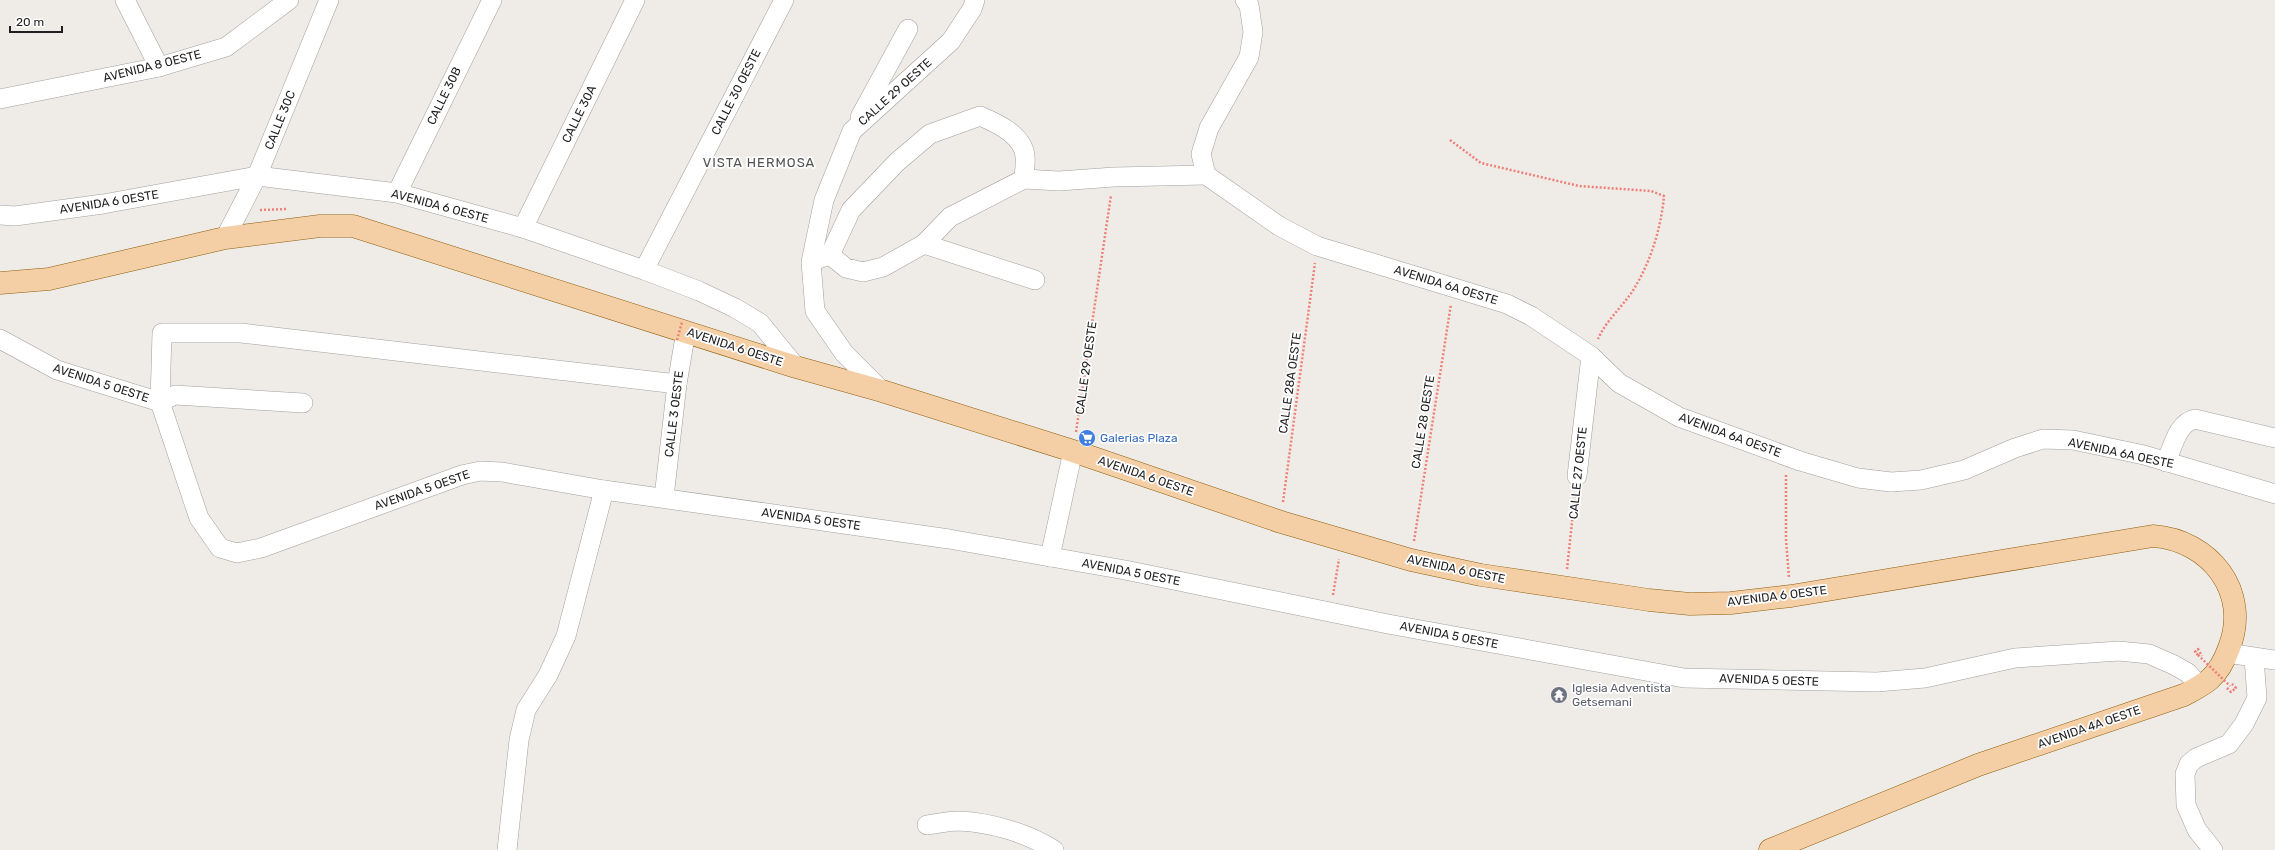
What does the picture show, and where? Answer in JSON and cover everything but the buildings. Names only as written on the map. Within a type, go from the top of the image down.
[{"type":"main road","name":"AVENIDA 6 OESTE","points":[[0,284],[49,280],[225,238],[320,226],[353,226],[796,367],[882,391],[1073,451],[1280,522],[1411,560],[1482,575],[1565,589],[1690,604],[1731,603],[1791,596],[2139,537]]},
{"type":"main road","name":"AVENIDA 4A OESTE","points":[[1770,850],[1978,765],[2184,694],[2200,687],[2211,679],[2227,653],[2232,640],[2235,610],[2231,593],[2218,568],[2198,549],[2185,543],[2162,537],[2139,537]]},
{"type":"street","points":[[125,0],[158,67]]},
{"type":"street","name":"AVENIDA 8 OESTE","points":[[0,99],[158,67],[226,47],[289,0]]},
{"type":"street","name":"CALLE 30C","points":[[225,238],[257,176],[329,0]]},
{"type":"street","name":"CALLE 30B","points":[[397,193],[492,0]]},
{"type":"street","name":"CALLE 30A","points":[[523,228],[635,0]]},
{"type":"street","name":"CALLE 30 OESTE","points":[[644,270],[784,0]]},
{"type":"street","name":"CALLE 29 OESTE","points":[[882,391],[844,353],[815,311],[811,262],[824,200],[852,131],[951,41],[972,9],[974,0]]},
{"type":"street","points":[[830,255],[846,268],[863,272],[883,267],[924,244],[950,217],[1024,179],[1059,181],[1114,177],[1206,175],[1201,154],[1209,128],[1249,57],[1253,32],[1249,5],[1245,0]]},
{"type":"street","points":[[852,131],[908,29]]},
{"type":"street","points":[[811,262],[830,255],[852,210],[897,162],[930,134],[964,120],[980,116],[996,123],[1018,139],[1025,155],[1024,179]]},
{"type":"street","name":"AVENIDA 6A OESTE","points":[[1206,175],[1279,226],[1317,246],[1507,304],[1531,316],[1590,356],[1619,383],[1679,417],[1786,455],[1858,478],[1891,482],[1921,480],[1964,470],[2016,448],[2043,439],[2073,440],[2166,462],[2275,494]]},
{"type":"street","name":"AVENIDA 6 OESTE","points":[[0,215],[15,216],[103,204],[257,176],[397,193],[523,228],[644,270],[735,308],[760,323],[796,367]]},
{"type":"street","points":[[924,244],[1035,280]]},
{"type":"street","name":"CALLE 3 OESTE","points":[[664,498],[677,384],[681,331]]},
{"type":"street","name":"AVENIDA 5 OESTE","points":[[677,384],[241,333],[162,333],[160,402],[199,518],[220,548],[237,553],[261,548],[462,475],[480,471],[502,472],[604,490],[949,539],[1125,570],[1330,612],[1684,678],[1877,682],[1925,678],[2015,658],[2119,651],[2149,654],[2174,665],[2188,673],[2200,687]]},
{"type":"street","name":"AVENIDA 5 OESTE","points":[[0,339],[57,370],[160,402],[175,395],[303,403]]},
{"type":"street","name":"CALLE 27 OESTE","points":[[1577,476],[1590,356]]},
{"type":"street","points":[[2166,462],[2182,426],[2187,421],[2195,419],[2275,438]]},
{"type":"street","points":[[1050,557],[1073,451]]},
{"type":"street","points":[[507,850],[519,740],[526,710],[548,675],[566,636],[604,490]]},
{"type":"street","points":[[2227,653],[2275,660]]},
{"type":"street","points":[[2213,850],[2197,830],[2186,805],[2185,774],[2189,764],[2196,758],[2229,744],[2244,724],[2257,698],[2254,658]]},
{"type":"street","points":[[927,825],[957,821],[996,827],[1043,843],[1054,850]]},
{"type":"path","points":[[1450,140],[1481,163],[1579,186],[1651,191],[1664,196],[1662,213],[1647,263],[1631,292],[1603,328],[1590,356]]},
{"type":"path","name":"CALLE 29 OESTE","points":[[1073,451],[1114,177]]},
{"type":"path","name":"CALLE 28A OESTE","points":[[1280,522],[1317,246]]},
{"type":"path","name":"CALLE 28 OESTE","points":[[1411,560],[1454,288]]},
{"type":"path","points":[[1786,455],[1786,539],[1791,596]]},
{"type":"path","name":"CALLE 27 OESTE","points":[[1565,589],[1577,476]]},
{"type":"path","points":[[1330,612],[1342,540]]},
{"type":"path","points":[[2203,654],[2198,649],[2195,652],[2229,687]]},
{"type":"place","name":"Galerias Plaza","points":[[1087,438]]},
{"type":"place","name":"Iglesia Adventista Getsemani","points":[[1559,695]]},
{"type":"district","name":"VISTA HERMOSA","points":[[759,162]]}]
